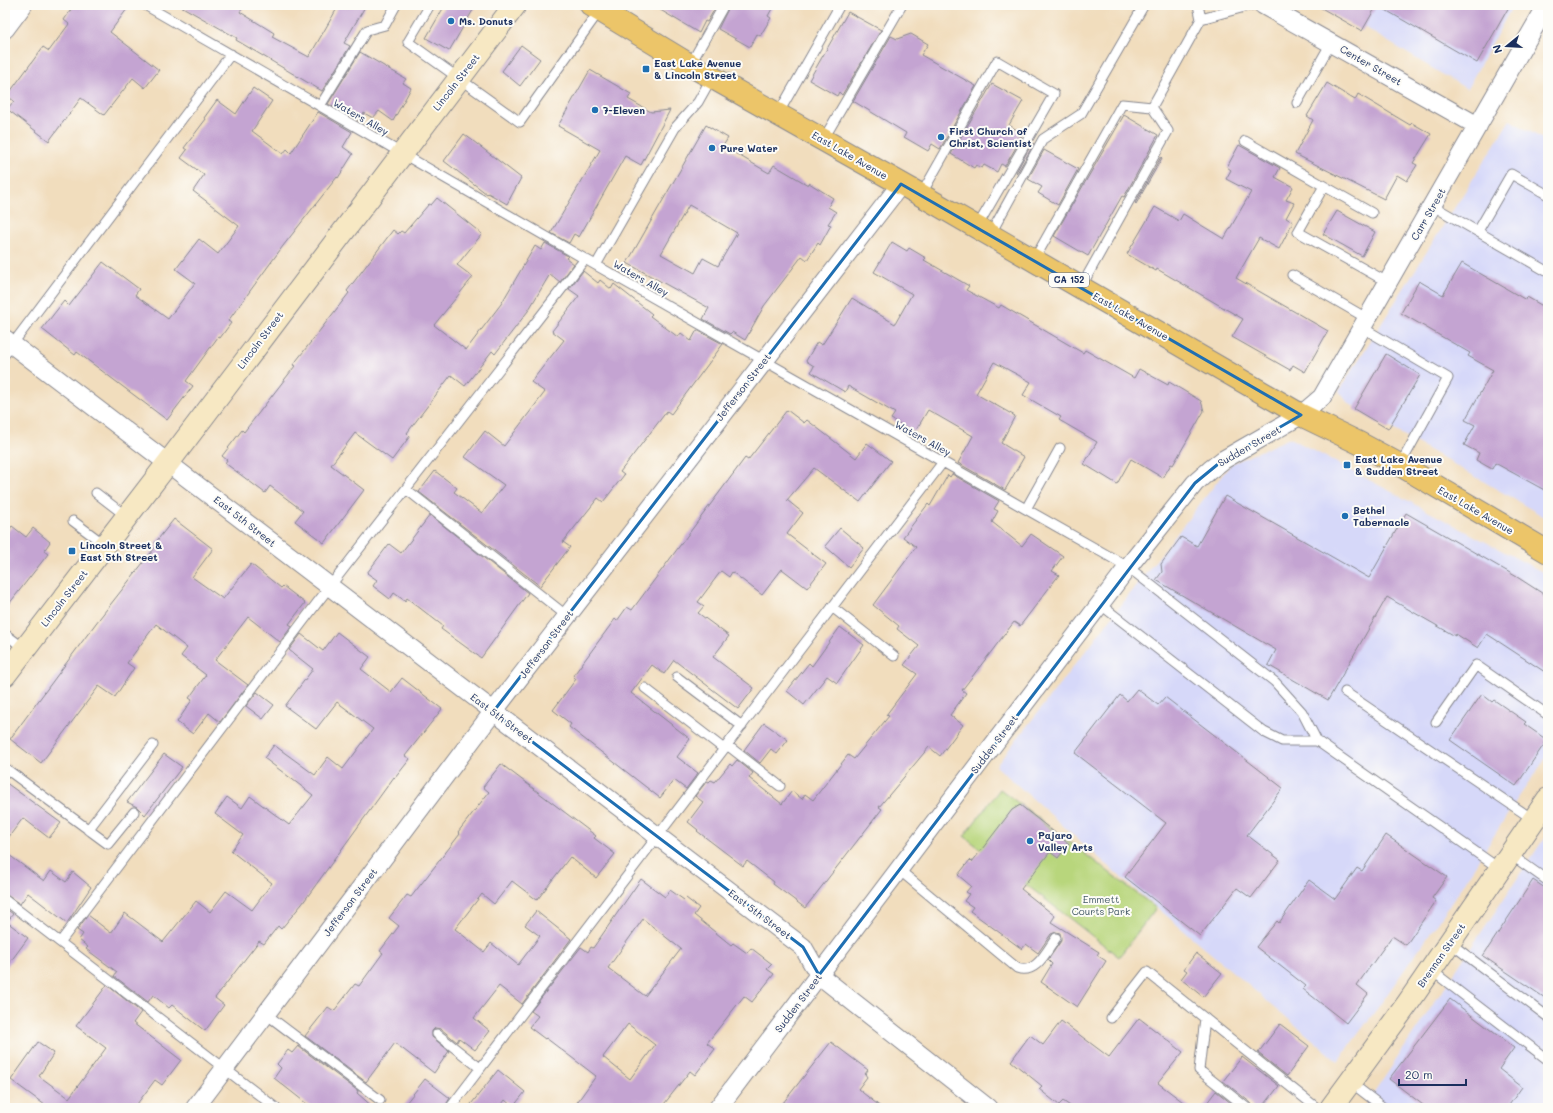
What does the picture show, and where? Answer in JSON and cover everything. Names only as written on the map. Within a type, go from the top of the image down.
[{"type":"main road","name":"East Lake Avenue","points":[[596,7],[690,65],[984,231],[1301,415],[1400,465],[1548,552]]},
{"type":"street","points":[[5,28],[23,5]]},
{"type":"street","name":"Lincoln Street","points":[[5,675],[168,463],[401,153],[515,5]]},
{"type":"street","name":"Center Street","points":[[1263,5],[1478,126]]},
{"type":"street","name":"Carr Street","points":[[1301,415],[1322,397],[1366,324],[1547,5]]},
{"type":"street","name":"Jefferson Street","points":[[195,1108],[493,712],[901,184]]},
{"type":"street","name":"East 5th Street","points":[[8,346],[168,463],[803,947],[819,974],[988,1108]]},
{"type":"street","name":"Sudden Street","points":[[718,1108],[898,869],[1101,605],[1128,567],[1195,483],[1223,460],[1301,415]]},
{"type":"street","name":"Brennan Street","points":[[1331,1108],[1431,970],[1505,862],[1542,812]]},
{"type":"lane","name":"Waters Alley","points":[[145,5],[585,259],[1128,567],[1275,682],[1302,712],[1317,742]]},
{"type":"lane","points":[[320,106],[367,30],[385,25],[396,5]]},
{"type":"lane","points":[[430,5],[408,42],[520,122],[596,7]]},
{"type":"lane","points":[[690,65],[724,5]]},
{"type":"lane","points":[[778,114],[831,18],[840,5]]},
{"type":"lane","points":[[823,140],[902,5]]},
{"type":"lane","points":[[984,231],[1043,139],[1081,114],[1144,5]]},
{"type":"lane","points":[[1152,107],[1201,19],[1198,5]]},
{"type":"lane","points":[[1201,19],[1252,5]]},
{"type":"lane","points":[[1297,103],[1331,43]]},
{"type":"lane","points":[[8,346],[231,54]]},
{"type":"lane","points":[[920,195],[997,62],[1010,69],[1054,94],[984,231]]},
{"type":"lane","points":[[596,265],[675,128],[698,102],[712,77]]},
{"type":"lane","points":[[1034,260],[1122,104],[1152,107]]},
{"type":"lane","points":[[1081,287],[1168,131],[1152,107]]},
{"type":"lane","points":[[1245,141],[1372,213]]},
{"type":"lane","points":[[1478,231],[1511,174],[1548,195]]},
{"type":"lane","points":[[1324,186],[1298,232],[1389,283]]},
{"type":"lane","points":[[1433,206],[1548,272]]},
{"type":"lane","points":[[61,941],[330,587],[585,259]]},
{"type":"lane","points":[[1292,274],[1448,378],[1400,465]]},
{"type":"lane","points":[[1026,509],[1060,448]]},
{"type":"lane","points":[[450,1108],[943,462]]},
{"type":"lane","points":[[406,490],[567,616]]},
{"type":"lane","points":[[96,493],[126,516]]},
{"type":"lane","points":[[73,521],[105,545]]},
{"type":"lane","points":[[1101,605],[1264,732],[1282,741],[1317,742],[1505,862],[1548,881]]},
{"type":"lane","points":[[832,607],[894,656]]},
{"type":"lane","points":[[5,634],[25,649]]},
{"type":"lane","points":[[1436,722],[1476,665],[1548,715]]},
{"type":"lane","points":[[677,677],[742,726]]},
{"type":"lane","points":[[645,688],[780,786]]},
{"type":"lane","points":[[1345,692],[1542,812]]},
{"type":"lane","points":[[88,830],[153,745]]},
{"type":"lane","points":[[5,768],[108,844],[134,812]]},
{"type":"lane","points":[[898,869],[1017,968],[1025,970],[1036,965],[1056,938]]},
{"type":"lane","points":[[5,900],[61,941],[276,1108]]},
{"type":"lane","points":[[1450,943],[1548,1017]]},
{"type":"lane","points":[[1431,970],[1548,1060]]},
{"type":"lane","points":[[1111,1018],[1147,972],[1317,1108]]},
{"type":"lane","points":[[266,1014],[380,1100]]},
{"type":"lane","points":[[1205,1018],[1199,1070],[1247,1108]]},
{"type":"lane","points":[[437,1034],[480,1068]]},
{"type":"lane","points":[[1350,1082],[1384,1108]]},
{"type":"highlighted area","points":[[901,184],[1301,415],[1223,460],[1195,483],[819,975],[803,947],[493,712]]},
{"type":"shaded area","points":[[1327,5],[1513,5],[1467,89]]},
{"type":"shaded area","points":[[1510,120],[1548,142],[1548,519],[1348,403],[1339,391]]},
{"type":"shaded area","points":[[1290,438],[1548,575],[1548,755],[1516,801],[1456,896],[1379,1006],[1338,1061],[1123,879],[996,766],[1231,464]]},
{"type":"shaded area","points":[[1548,833],[1548,1108],[1364,1108],[1539,846]]},
{"type":"green space","name":"Emmett Courts Park","points":[[1000,789],[1156,908],[1119,957],[964,836]]},
{"type":"building","points":[[74,5],[130,5],[110,32],[159,70],[145,88],[133,78],[104,115],[81,98],[49,141],[7,109],[14,101],[7,96],[43,47],[49,51],[69,24],[64,20]]},
{"type":"building","points":[[179,5],[245,5],[240,12],[274,33],[272,37],[309,57],[339,5],[366,5],[344,43],[350,46],[322,91],[236,40],[237,38]]},
{"type":"building","name":"Ms. Donuts","points":[[445,5],[476,5],[449,51],[426,38]]},
{"type":"building","points":[[652,5],[717,5],[707,22],[705,21],[699,33]]},
{"type":"building","points":[[730,5],[774,5],[768,16],[771,18],[760,36],[757,34],[750,47],[718,29]]},
{"type":"building","points":[[1316,5],[1377,5],[1362,31]]},
{"type":"building","points":[[1377,5],[1510,5],[1477,63]]},
{"type":"building","points":[[848,12],[881,30],[842,95],[839,92],[837,96],[809,80]]},
{"type":"building","points":[[911,34],[928,44],[921,55],[976,86],[940,149],[932,144],[928,151],[904,137],[906,133],[853,101],[891,36],[897,39]]},
{"type":"building","points":[[521,45],[540,59],[520,86],[502,71]]},
{"type":"building","points":[[360,52],[406,79],[403,83],[411,88],[393,121],[379,111],[373,118],[364,113],[359,121],[328,104]]},
{"type":"building","points":[[590,70],[631,94],[628,99],[651,112],[670,110],[641,165],[625,156],[579,237],[574,234],[569,243],[551,233],[600,150],[558,126]]},
{"type":"building","points":[[1327,83],[1355,100],[1358,94],[1410,125],[1412,123],[1431,134],[1413,163],[1417,165],[1407,181],[1397,175],[1384,199],[1295,154],[1313,120],[1307,116]]},
{"type":"building","points":[[992,84],[1023,101],[1009,125],[1020,132],[1018,135],[1022,137],[1005,166],[1001,164],[997,172],[984,165],[982,168],[976,165],[974,168],[951,154]]},
{"type":"building","points":[[253,88],[272,101],[252,131],[283,154],[287,149],[291,153],[318,112],[352,132],[343,147],[353,154],[338,178],[337,177],[283,246],[228,321],[231,323],[220,338],[218,337],[186,381],[193,386],[167,420],[77,352],[75,355],[42,329],[64,301],[69,306],[103,262],[139,289],[135,295],[168,319],[195,283],[176,269],[199,239],[218,254],[239,226],[193,191],[204,175],[181,158],[187,150],[184,148],[206,119],[204,118],[217,100],[236,114]]},
{"type":"building","points":[[1124,115],[1158,135],[1124,197],[1122,196],[1088,256],[1054,236]]},
{"type":"building","points":[[706,125],[728,138],[723,146],[769,173],[774,165],[808,185],[809,183],[833,198],[828,207],[836,212],[828,224],[831,225],[820,245],[818,243],[807,260],[802,256],[764,306],[745,340],[732,332],[730,334],[703,319],[709,308],[627,263]],"holes":[[[689,205],[737,233],[718,266],[703,258],[695,273],[661,254]]]},
{"type":"building","points":[[464,134],[521,178],[507,204],[488,193],[487,194],[444,161]]},
{"type":"building","points":[[1032,143],[1034,144],[1017,173],[1016,172]]},
{"type":"building","points":[[1239,145],[1280,168],[1275,177],[1293,187],[1286,200],[1294,203],[1286,218],[1293,222],[1279,249],[1259,238],[1236,278],[1328,331],[1305,372],[1293,365],[1290,370],[1232,337],[1243,319],[1157,269],[1156,271],[1127,254],[1155,207],[1179,221],[1183,214],[1224,239],[1251,192],[1226,179],[1231,170],[1227,167]]},
{"type":"building","points":[[1044,150],[1078,169],[1058,205],[1038,193],[1042,187],[1028,179]]},
{"type":"building","points":[[1161,157],[1162,158],[1136,204],[1135,203]]},
{"type":"building","points":[[437,198],[482,234],[457,265],[473,277],[434,325],[466,350],[501,304],[535,246],[541,250],[545,243],[568,256],[566,258],[574,264],[560,282],[550,274],[528,311],[495,354],[492,351],[465,386],[451,375],[407,433],[410,436],[392,460],[355,433],[331,465],[364,490],[324,543],[295,521],[303,511],[270,486],[265,493],[225,463],[227,460],[222,456],[242,430],[244,432],[295,366],[293,365],[349,293],[347,291],[393,230],[398,234],[401,231],[404,233],[429,204],[431,205]]},
{"type":"building","points":[[1337,211],[1375,232],[1362,256],[1323,234]]},
{"type":"building","points":[[892,242],[907,251],[909,248],[926,258],[924,260],[969,286],[966,290],[999,308],[1001,305],[1083,353],[1085,350],[1134,378],[1139,369],[1168,385],[1169,382],[1201,401],[1204,411],[1173,465],[1171,464],[1163,478],[1131,459],[1117,484],[1084,464],[1097,442],[1059,420],[1061,417],[1023,395],[1031,382],[994,362],[976,394],[1015,416],[1001,443],[1024,457],[1005,490],[958,463],[973,436],[928,410],[915,432],[891,419],[895,413],[848,386],[845,392],[811,372],[814,366],[806,361],[817,342],[822,345],[852,298],[895,324],[912,294],[874,272]]},
{"type":"building","points":[[1462,263],[1526,300],[1527,297],[1548,309],[1548,492],[1495,463],[1492,469],[1476,460],[1479,453],[1464,445],[1475,425],[1465,420],[1493,370],[1468,356],[1470,353],[1401,313],[1419,281],[1443,295]]},
{"type":"building","points":[[583,271],[598,283],[600,280],[611,289],[614,284],[652,314],[650,316],[678,337],[681,333],[691,341],[697,330],[723,344],[671,414],[667,411],[620,472],[624,475],[603,502],[598,498],[563,542],[570,547],[540,586],[419,492],[435,471],[457,488],[454,492],[482,513],[504,485],[465,457],[485,431],[504,446],[545,392],[531,382],[564,340],[552,331],[579,296],[569,289]]},
{"type":"building","points":[[1386,354],[1420,375],[1388,429],[1354,409]]},
{"type":"building","points":[[787,410],[804,423],[807,420],[856,458],[867,443],[891,461],[860,502],[814,468],[787,500],[803,513],[787,534],[826,564],[807,588],[782,569],[762,595],[732,572],[729,577],[721,571],[698,602],[704,606],[698,613],[729,636],[713,657],[754,688],[738,709],[674,660],[664,674],[652,665],[631,693],[690,739],[677,757],[698,773],[686,789],[674,780],[660,798],[569,727],[571,724],[553,710],[576,679],[573,676],[615,619],[617,621],[627,607],[632,610],[745,458],[748,460]]},
{"type":"building","points":[[952,474],[999,501],[994,509],[998,511],[992,522],[1022,546],[1031,534],[1063,556],[1052,571],[1059,575],[1020,626],[1014,622],[962,690],[966,693],[950,715],[963,725],[940,756],[929,747],[879,807],[882,809],[805,908],[773,884],[774,882],[747,861],[743,866],[697,831],[698,830],[688,822],[703,802],[695,796],[707,781],[709,782],[711,780],[715,782],[730,764],[732,766],[737,760],[753,773],[749,778],[782,804],[792,791],[802,799],[805,794],[813,800],[848,755],[854,759],[889,716],[886,715],[917,674],[904,665],[919,646],[897,629],[899,626],[873,605],[916,547],[903,537],[928,504],[930,506],[948,475],[950,477]]},
{"type":"building","points":[[1225,496],[1369,578],[1406,513],[1517,577],[1548,597],[1548,674],[1487,634],[1478,648],[1456,634],[1455,636],[1387,597],[1328,700],[1268,665],[1276,650],[1156,580],[1162,572],[1161,564],[1181,537],[1197,546]]},
{"type":"building","points":[[430,515],[528,593],[481,658],[441,629],[443,626],[407,598],[405,601],[394,593],[390,599],[373,586],[377,580],[367,573],[389,544],[401,553]]},
{"type":"building","points":[[174,519],[213,549],[192,577],[223,599],[251,564],[281,588],[283,586],[305,603],[289,624],[292,626],[280,642],[248,617],[215,660],[248,685],[220,722],[209,713],[193,734],[177,722],[192,700],[189,698],[206,675],[181,656],[187,648],[156,624],[127,663],[134,668],[115,697],[99,686],[41,763],[10,739],[96,623],[157,545],[155,543]]},
{"type":"building","points":[[12,526],[26,537],[33,528],[50,542],[44,551],[48,554],[5,609],[5,535]]},
{"type":"building","points":[[840,528],[864,548],[849,567],[825,546]]},
{"type":"building","points":[[840,627],[864,645],[837,683],[827,676],[804,705],[787,691],[809,663],[812,666]]},
{"type":"building","points":[[337,632],[370,657],[361,669],[391,692],[402,678],[442,709],[405,756],[410,759],[395,778],[394,777],[302,904],[281,929],[278,926],[264,944],[259,941],[215,998],[224,1005],[205,1031],[172,1005],[169,1008],[153,995],[148,1002],[114,976],[117,972],[86,949],[88,947],[79,940],[83,934],[77,930],[88,915],[111,933],[125,913],[163,942],[196,901],[210,912],[226,891],[252,910],[272,883],[231,851],[243,835],[215,814],[227,797],[242,808],[250,796],[289,825],[313,795],[264,758],[274,745],[315,775],[328,757],[343,769],[373,729],[337,702],[316,729],[285,706],[313,669],[289,650],[301,634],[323,651]]},
{"type":"building","points":[[1137,689],[1158,705],[1165,697],[1283,788],[1247,835],[1280,860],[1251,898],[1237,888],[1200,936],[1125,877],[1166,823],[1075,753],[1120,695],[1127,701]]},
{"type":"building","points":[[257,692],[274,705],[263,719],[246,706]]},
{"type":"building","points":[[1482,694],[1492,702],[1494,700],[1526,722],[1524,724],[1547,740],[1516,786],[1450,740]]},
{"type":"building","points":[[764,723],[788,740],[777,754],[771,749],[760,763],[744,750]]},
{"type":"building","points":[[164,754],[182,767],[145,815],[137,807],[127,802]]},
{"type":"building","points":[[501,764],[596,836],[594,838],[615,854],[596,878],[570,857],[537,900],[512,881],[494,904],[482,894],[455,929],[484,952],[491,943],[518,965],[540,936],[525,925],[536,911],[571,939],[522,1004],[499,986],[474,1018],[490,1031],[475,1050],[459,1038],[457,1042],[441,1029],[435,1028],[432,1031],[432,1037],[449,1051],[434,1073],[395,1043],[366,1082],[305,1036],[328,1007],[334,1011],[355,984],[359,986],[383,953],[380,951],[399,926],[389,918],[407,895],[411,897],[460,834],[458,832],[489,792],[483,787]]},
{"type":"building","points":[[5,782],[61,823],[49,838],[23,818],[5,842]]},
{"type":"building","points":[[1020,805],[1069,844],[1058,858],[1050,852],[1021,889],[1055,916],[1051,922],[1099,952],[1097,955],[1106,961],[1077,1007],[1041,982],[1052,964],[1048,960],[1061,941],[1060,933],[1056,932],[1051,934],[1038,953],[1026,944],[1022,949],[970,911],[973,907],[964,901],[969,894],[966,892],[971,886],[958,875],[970,860],[972,862],[1012,810]]},
{"type":"building","points":[[1386,835],[1447,877],[1432,898],[1436,901],[1406,945],[1392,936],[1357,985],[1368,994],[1346,1023],[1303,989],[1306,986],[1256,947],[1277,921],[1279,923],[1309,880],[1335,899],[1357,868],[1362,871]]},
{"type":"building","points":[[5,852],[44,881],[51,871],[66,882],[73,872],[91,887],[67,923],[28,893],[20,904],[5,894]]},
{"type":"building","points":[[641,879],[665,897],[670,890],[684,900],[686,898],[699,908],[694,915],[731,945],[733,943],[747,953],[751,948],[772,964],[767,969],[774,974],[752,1002],[744,996],[707,1043],[715,1049],[695,1075],[690,1071],[661,1108],[573,1108],[596,1076],[529,1027],[538,1016],[531,1011],[581,947],[588,952],[591,947],[593,948]],"holes":[[[643,919],[681,949],[645,996],[608,968]],[[628,1024],[655,1045],[630,1079],[603,1057]]]},
{"type":"building","points":[[1533,880],[1548,890],[1548,1000],[1483,956]]},
{"type":"building","points":[[5,908],[13,914],[7,922],[28,938],[5,969]]},
{"type":"building","points":[[1196,953],[1222,973],[1203,997],[1181,979],[1187,971],[1184,969]]},
{"type":"building","points":[[107,985],[141,1012],[133,1023],[181,1060],[162,1085],[155,1080],[134,1108],[49,1108],[11,1080],[38,1042],[54,1053],[39,1076],[69,1098],[106,1048],[76,1026]]},
{"type":"building","points":[[1450,999],[1514,1048],[1499,1069],[1522,1087],[1507,1108],[1427,1108],[1389,1079]]},
{"type":"building","points":[[1139,1018],[1183,1052],[1158,1083],[1191,1108],[1073,1108],[1063,1101],[1059,1105],[1039,1089],[1042,1086],[1011,1061],[1030,1035],[1043,1045],[1061,1021],[1109,1057]]},
{"type":"building","points":[[1280,1024],[1309,1046],[1287,1076],[1258,1053]]},
{"type":"building","points":[[831,1042],[868,1070],[865,1074],[867,1077],[858,1089],[882,1108],[779,1108]]},
{"type":"building","points":[[298,1046],[358,1091],[357,1093],[374,1108],[312,1108],[274,1078],[281,1068],[277,1064],[288,1050],[292,1053]]},
{"type":"building","points":[[1242,1057],[1279,1086],[1262,1108],[1253,1108],[1251,1103],[1223,1081]]},
{"type":"building","points":[[498,1070],[525,1092],[513,1107],[505,1100],[499,1108],[468,1108]]},
{"type":"building","points":[[425,1079],[450,1098],[444,1108],[402,1108]]},
{"type":"building","points":[[1216,1091],[1237,1108],[1203,1108]]},
{"type":"place","name":"Ms. Donuts","points":[[451,21]]},
{"type":"place","name":"East Lake Avenue & Lincoln Street","points":[[646,69]]},
{"type":"place","name":"7-Eleven","points":[[595,110]]},
{"type":"place","name":"First Church of Christ, Scientist","points":[[941,137]]},
{"type":"place","name":"Pure Water","points":[[712,148]]},
{"type":"place","name":"East Lake Avenue & Sudden Street","points":[[1347,465]]},
{"type":"place","name":"Bethel Tabernacle","points":[[1345,516]]},
{"type":"place","name":"Lincoln Street & East 5th Street","points":[[72,551]]},
{"type":"place","name":"Pajaro Valley Arts","points":[[1030,841]]}]
